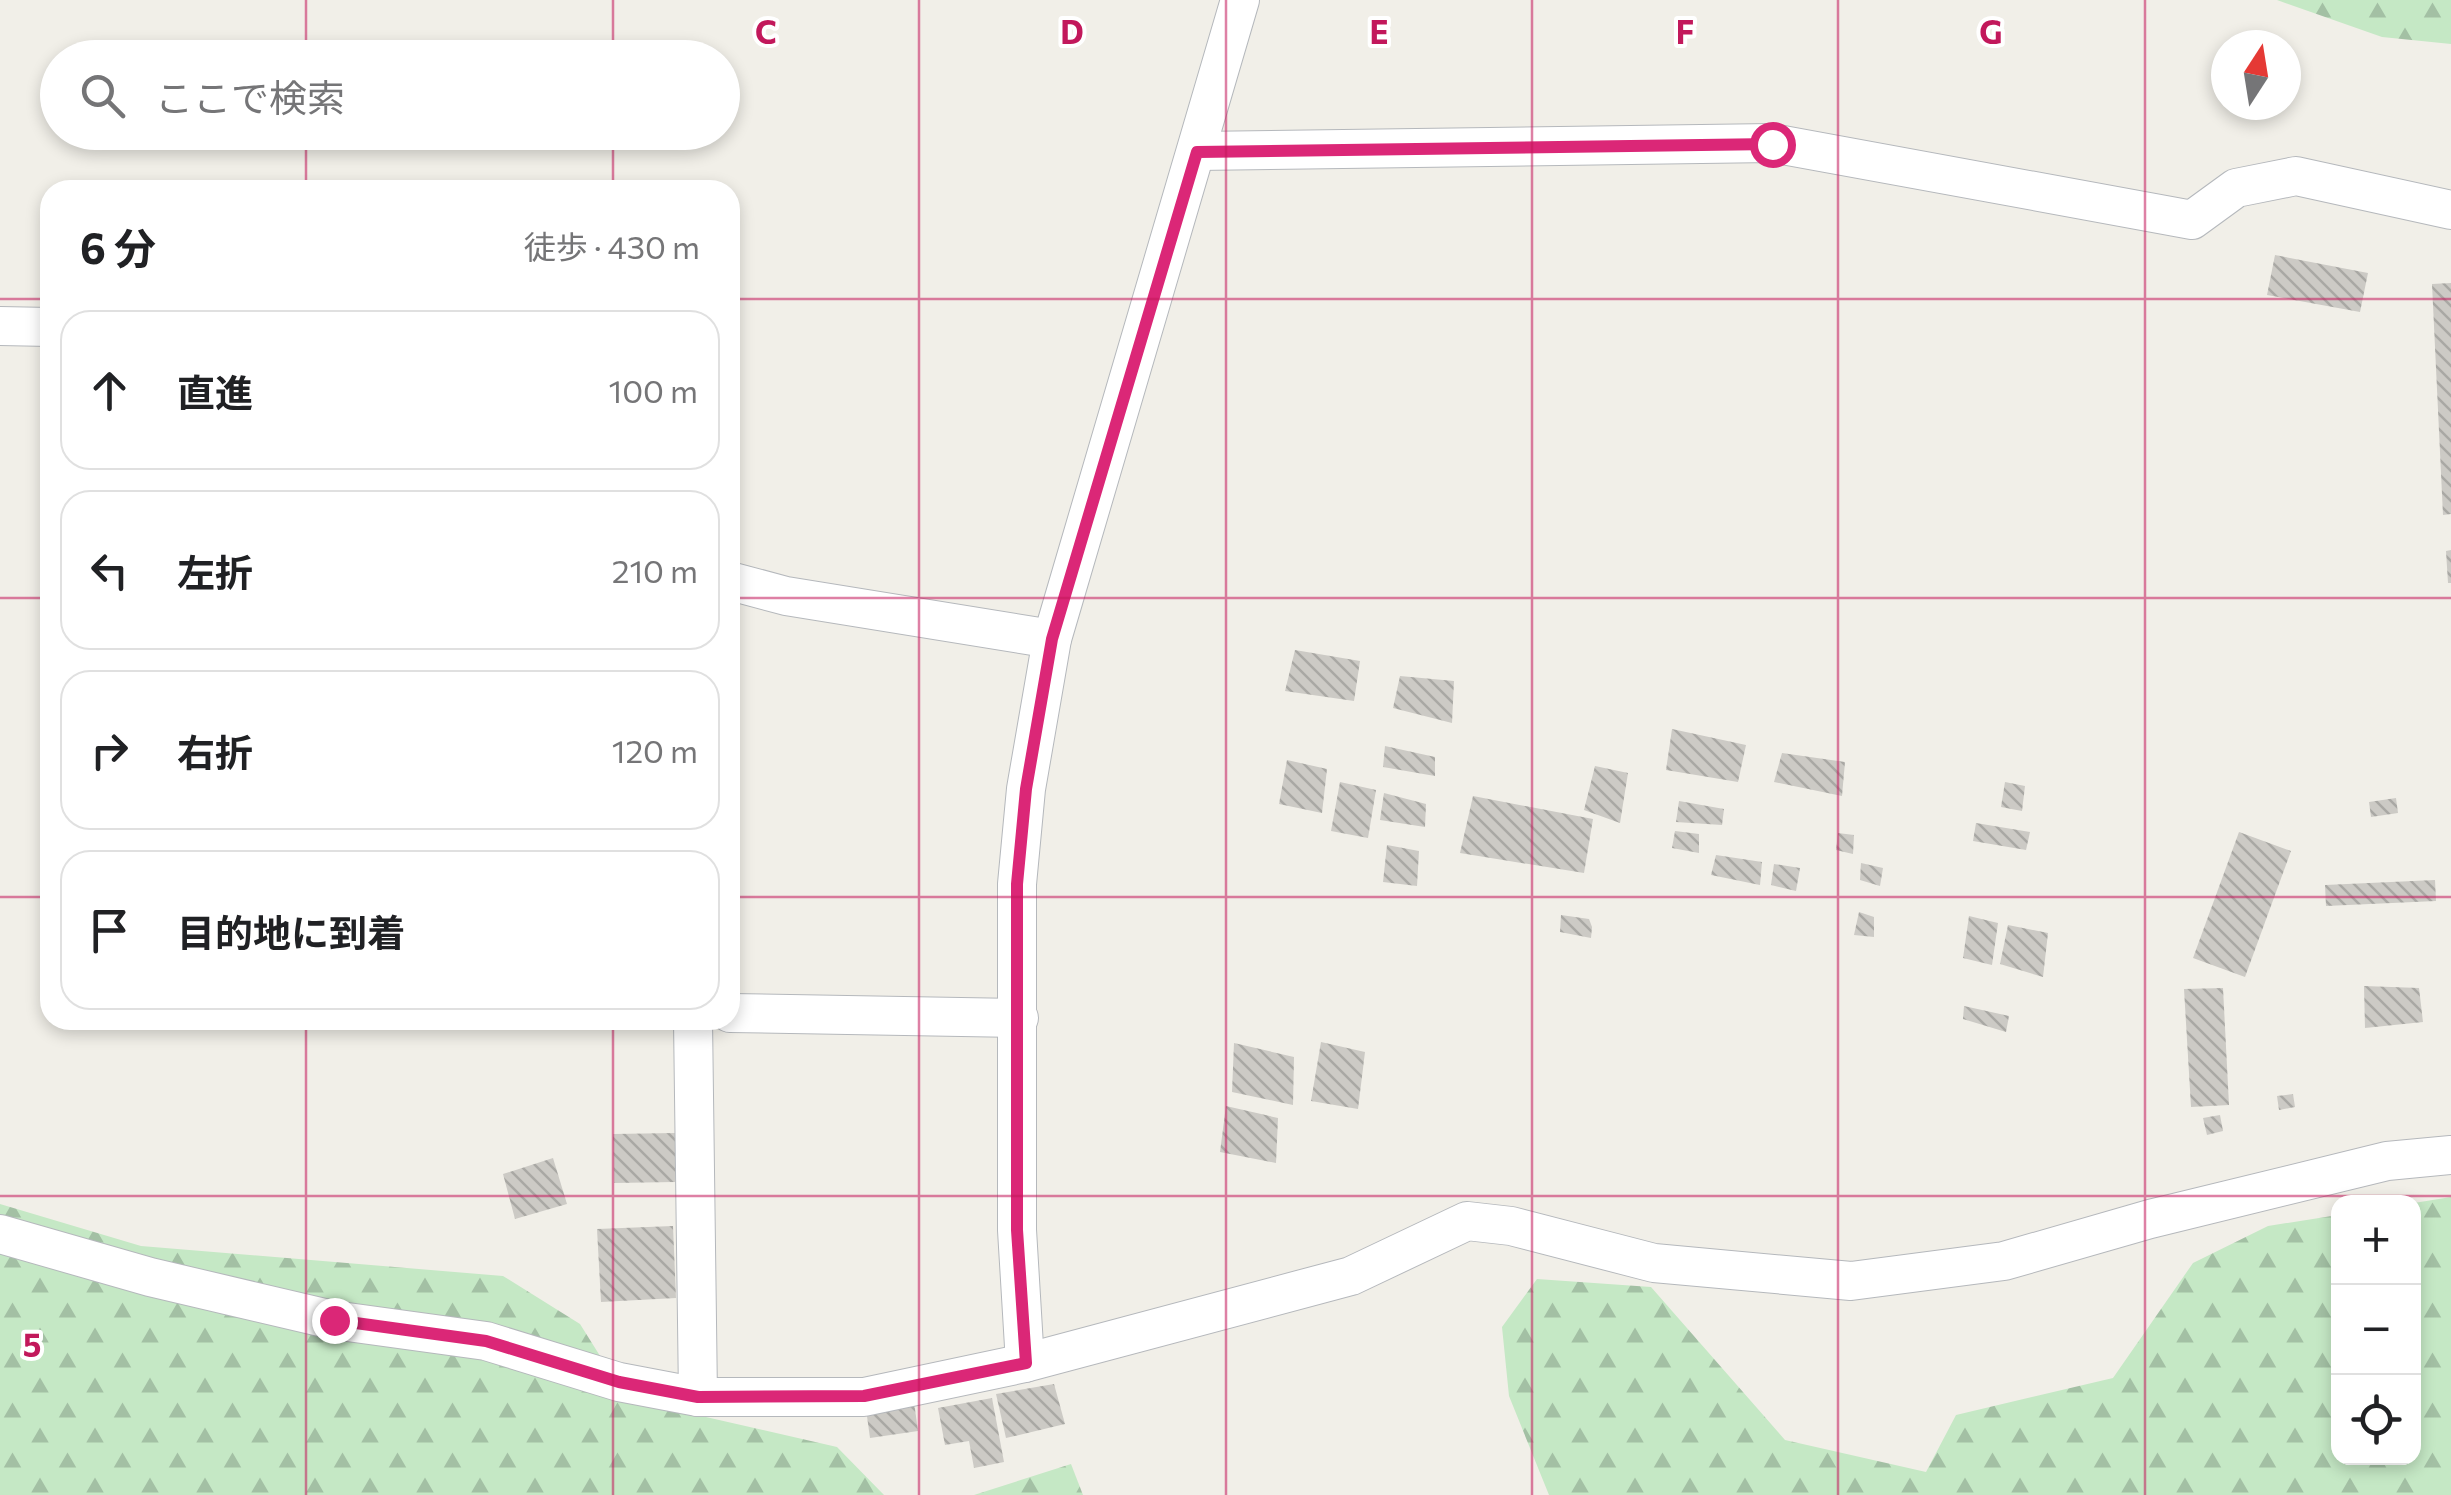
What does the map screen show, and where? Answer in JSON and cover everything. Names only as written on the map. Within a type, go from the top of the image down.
[{"type":"street","points":[[1026,1363],[1017,1230],[1017,884],[1026,789],[1052,639],[1240,0]]},
{"type":"street","points":[[1197,152],[1772,144],[2192,220],[2236,188],[2296,176],[2451,210]]},
{"type":"street","points":[[0,326],[40,327]]},
{"type":"street","points":[[740,584],[786,596],[1052,639]]},
{"type":"street","points":[[740,1013],[1019,1018]]},
{"type":"street","points":[[694,1030],[698,1397]]},
{"type":"street","points":[[0,1234],[150,1277],[334,1320],[486,1341],[619,1382],[698,1397],[864,1396],[1026,1363],[1351,1276],[1467,1221],[1511,1226],[1654,1264],[1851,1281],[2004,1261],[2150,1219],[2388,1162],[2451,1155]]},
{"type":"green space","points":[[2277,0],[2451,0],[2451,44],[2382,37]]},
{"type":"green space","points":[[2451,1197],[2451,1495],[1549,1495],[1509,1396],[1502,1327],[1537,1279],[1651,1287],[1785,1440],[1926,1472],[1956,1415],[2113,1378],[2193,1263],[2268,1226],[2331,1216],[2331,1465],[2421,1465],[2421,1202]]},
{"type":"green space","points":[[0,1204],[141,1246],[503,1276],[580,1324],[627,1399],[837,1447],[884,1495],[0,1495]]},
{"type":"green space","points":[[1071,1464],[1083,1495],[974,1495]]},
{"type":"building","points":[[2275,255],[2368,273],[2360,312],[2267,295]]},
{"type":"building","points":[[2451,283],[2451,514],[2443,515],[2432,284]]},
{"type":"building","points":[[2451,550],[2451,583],[2448,583],[2446,551]]},
{"type":"building","points":[[1295,650],[1360,661],[1354,701],[1285,691]]},
{"type":"building","points":[[1400,676],[1454,681],[1452,723],[1393,708]]},
{"type":"building","points":[[1672,729],[1746,745],[1738,782],[1666,770]]},
{"type":"building","points":[[1385,746],[1435,757],[1435,776],[1383,767]]},
{"type":"building","points":[[1782,753],[1845,762],[1842,796],[1774,782]]},
{"type":"building","points":[[1287,760],[1327,769],[1322,813],[1279,804]]},
{"type":"building","points":[[1595,766],[1628,773],[1620,823],[1584,810]]},
{"type":"building","points":[[1340,782],[1376,790],[1368,838],[1331,831]]},
{"type":"building","points":[[2005,782],[2025,786],[2022,811],[2001,807]]},
{"type":"building","points":[[1384,793],[1426,804],[1425,827],[1380,820]]},
{"type":"building","points":[[1473,796],[1593,819],[1584,873],[1460,853]]},
{"type":"building","points":[[2396,798],[2398,813],[2371,817],[2369,802]]},
{"type":"building","points":[[1679,801],[1724,809],[1722,825],[1676,822]]},
{"type":"building","points":[[1976,823],[2030,832],[2026,850],[1973,841]]},
{"type":"building","points":[[1675,831],[1699,834],[1699,853],[1672,848]]},
{"type":"building","points":[[2239,832],[2291,851],[2245,977],[2193,958]]},
{"type":"building","points":[[1838,833],[1854,835],[1853,854],[1836,850]]},
{"type":"building","points":[[1387,845],[1419,851],[1417,886],[1383,882]]},
{"type":"building","points":[[1716,855],[1762,862],[1760,885],[1711,875]]},
{"type":"building","points":[[1861,863],[1883,868],[1880,886],[1860,880]]},
{"type":"building","points":[[1774,864],[1800,868],[1796,891],[1771,885]]},
{"type":"building","points":[[2435,880],[2436,901],[2326,906],[2325,885]]},
{"type":"building","points":[[1859,912],[1874,917],[1874,937],[1854,935]]},
{"type":"building","points":[[1561,915],[1589,919],[1591,938],[1560,932]]},
{"type":"building","points":[[1969,916],[1998,923],[1992,965],[1963,958]]},
{"type":"building","points":[[2008,925],[2048,933],[2043,977],[2000,964]]},
{"type":"building","points":[[2364,986],[2419,988],[2423,1022],[2365,1028]]},
{"type":"building","points":[[2223,988],[2229,1105],[2191,1107],[2184,989]]},
{"type":"building","points":[[1964,1006],[2009,1016],[2006,1032],[1963,1019]]},
{"type":"building","points":[[1321,1042],[1365,1052],[1358,1109],[1311,1101]]},
{"type":"building","points":[[1234,1043],[1294,1057],[1293,1105],[1232,1092]]},
{"type":"building","points":[[2293,1094],[2295,1107],[2279,1110],[2277,1096]]},
{"type":"building","points":[[1226,1106],[1278,1118],[1276,1163],[1220,1152]]},
{"type":"building","points":[[2220,1115],[2223,1131],[2207,1135],[2203,1118]]},
{"type":"building","points":[[675,1133],[675,1182],[614,1183],[613,1134]]},
{"type":"building","points":[[553,1158],[567,1204],[515,1219],[503,1174]]},
{"type":"building","points":[[673,1226],[676,1298],[601,1302],[597,1229]]},
{"type":"building","points":[[1054,1384],[1065,1424],[1006,1438],[996,1394]]},
{"type":"building","points":[[992,1398],[1004,1462],[974,1468],[969,1441],[945,1445],[938,1408]]},
{"type":"building","points":[[914,1402],[918,1431],[870,1438],[866,1409]]},
{"type":"route","points":[[334,1320],[486,1341],[619,1382],[698,1397],[864,1396],[1026,1363],[1017,1230],[1017,884],[1026,789],[1052,639],[1197,152],[1772,144]]}]
